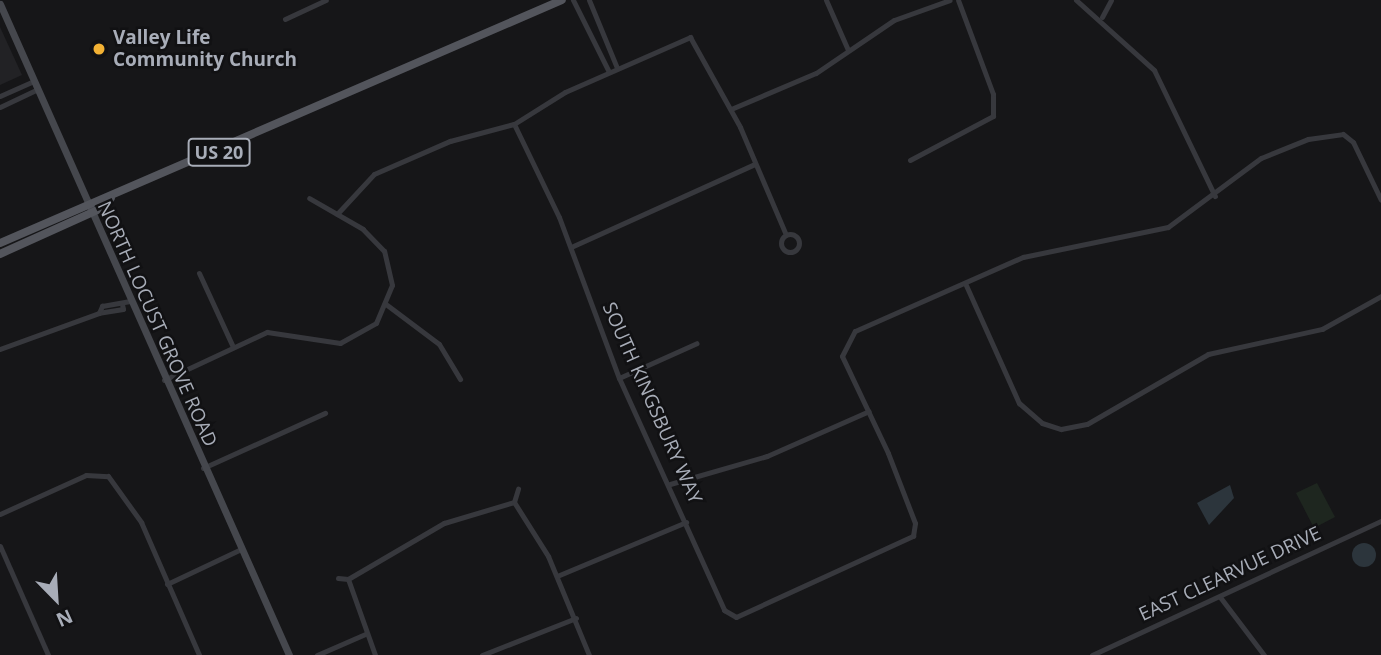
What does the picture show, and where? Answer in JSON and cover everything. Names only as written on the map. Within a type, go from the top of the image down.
[{"type":"main road","name":"US 20","points":[[0,243],[88,204],[111,198],[562,0]]},
{"type":"main road","name":"US 20","points":[[0,254],[92,213],[111,198]]},
{"type":"street","points":[[285,19],[326,0]]},
{"type":"street","points":[[573,0],[609,72]]},
{"type":"street","points":[[589,0],[617,68]]},
{"type":"street","points":[[826,0],[848,50]]},
{"type":"street","points":[[731,109],[816,73],[894,20],[950,0]]},
{"type":"street","points":[[910,160],[993,116],[993,94],[958,0]]},
{"type":"street","points":[[1076,0],[1102,17],[1160,78],[1215,195]]},
{"type":"street","points":[[1102,17],[1111,0]]},
{"type":"street","name":"NORTH LOCUST GROVE ROAD","points":[[0,4],[92,213],[126,302],[289,655]]},
{"type":"street","points":[[337,214],[374,174],[450,141],[514,124],[617,68],[693,37],[731,109],[786,235]]},
{"type":"street","points":[[0,96],[34,80]]},
{"type":"street","points":[[0,107],[38,89]]},
{"type":"street","name":"SOUTH KINGSBURY WAY","points":[[514,124],[571,247],[619,378],[732,615],[909,540],[915,531],[869,411]]},
{"type":"street","points":[[670,484],[767,456],[869,411],[842,356],[846,340],[965,283],[1035,254],[1152,234],[1215,195],[1253,163],[1293,143],[1330,134],[1356,146],[1381,200]]},
{"type":"street","points":[[571,247],[755,164]]},
{"type":"street","points":[[164,380],[233,347],[278,330],[340,343],[367,331],[387,305],[392,278],[384,251],[337,214],[309,198]]},
{"type":"street","points":[[199,273],[233,347]]},
{"type":"street","points":[[965,283],[1019,403],[1054,428],[1087,424],[1208,354],[1322,329],[1381,296]]},
{"type":"street","points":[[0,349],[99,313],[119,300],[126,302]]},
{"type":"street","points":[[99,313],[114,313],[126,302]]},
{"type":"street","points":[[387,305],[439,344],[460,379]]},
{"type":"street","points":[[619,378],[697,342]]},
{"type":"street","points":[[203,468],[325,413]]},
{"type":"street","points":[[109,468],[108,476],[141,522],[199,655]]},
{"type":"street","points":[[0,514],[86,475],[108,476]]},
{"type":"street","points":[[518,489],[514,502],[557,576],[589,655]]},
{"type":"street","points":[[338,578],[348,579],[418,534],[514,502]]},
{"type":"street","points":[[557,576],[686,522]]},
{"type":"street","name":"EAST CLEARVUE DRIVE","points":[[1092,655],[1381,522]]},
{"type":"street","points":[[0,546],[48,655]]},
{"type":"street","points":[[167,584],[241,549]]},
{"type":"street","points":[[348,579],[365,634],[375,655]]},
{"type":"street","points":[[1220,597],[1264,655]]},
{"type":"street","points":[[482,655],[576,618]]},
{"type":"street","points":[[317,655],[365,634]]},
{"type":"shaded area","points":[[0,27],[22,75],[0,85]]},
{"type":"shaded area","points":[[1317,483],[1335,517],[1314,528],[1296,493]]},
{"type":"shaded area","points":[[1230,485],[1234,498],[1209,525],[1197,503]]},
{"type":"shaded area","points":[[1364,543],[1372,547],[1376,555],[1372,563],[1364,567],[1356,563],[1352,555],[1356,547]]},
{"type":"place","name":"Valley Life Community Church","points":[[99,49]]}]
